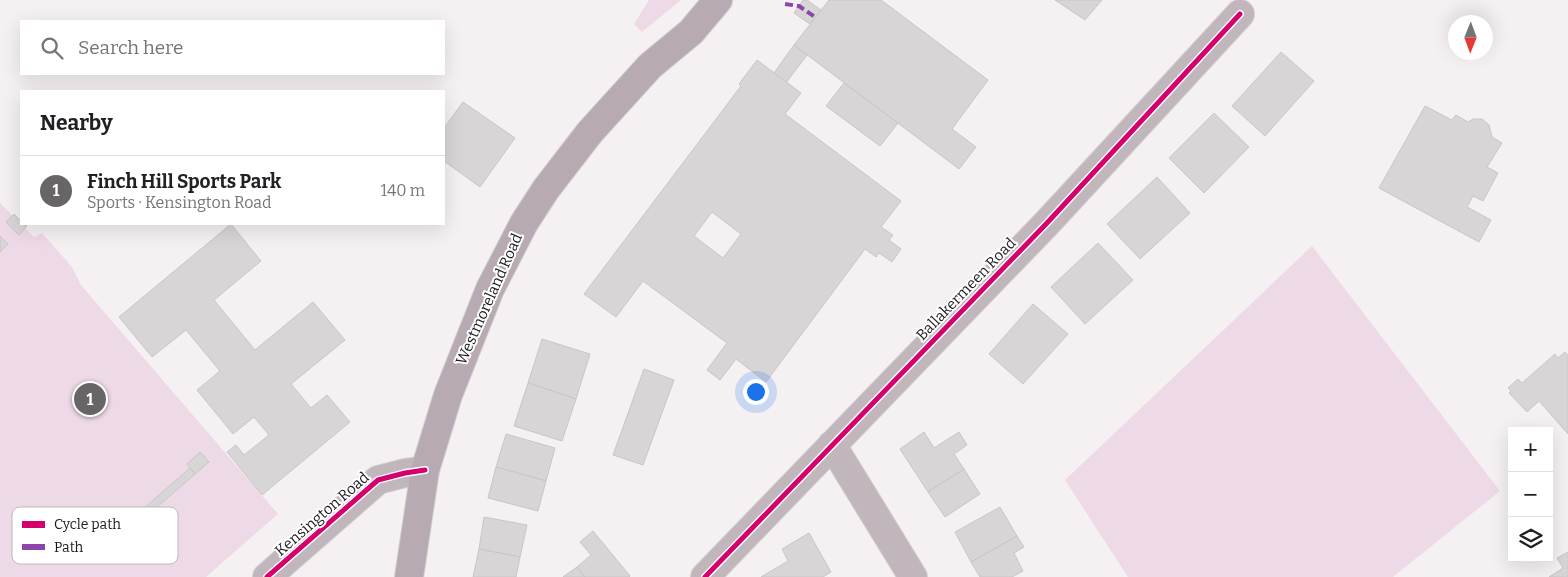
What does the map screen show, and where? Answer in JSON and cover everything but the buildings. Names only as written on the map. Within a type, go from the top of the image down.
[{"type":"main road","name":"Westmoreland Road","points":[[409,577],[425,470],[448,395],[490,290],[524,223],[546,189],[590,132],[650,66],[691,32],[718,0]]},
{"type":"street","name":"Ballakermeen Road","points":[[705,577],[1047,223],[1240,14]]},
{"type":"street","points":[[832,445],[913,577]]},
{"type":"street","name":"Kensington Road","points":[[268,577],[378,480],[425,470]]},
{"type":"shaded area","points":[[649,0],[681,0],[642,32],[634,24]]},
{"type":"shaded area","points":[[0,203],[34,237],[42,233],[72,267],[81,285],[278,514],[206,577],[0,577]]},
{"type":"shaded area","points":[[1312,246],[1500,491],[1393,577],[1128,577],[1065,480]]},
{"type":"marked path","points":[[785,4],[799,6],[815,17]]},
{"type":"cycle path","points":[[705,577],[1047,223],[1240,14]]},
{"type":"cycle path","points":[[267,577],[378,480],[425,470]]},
{"type":"place","name":"Finch Hill Sports Park","points":[[90,399]]}]
